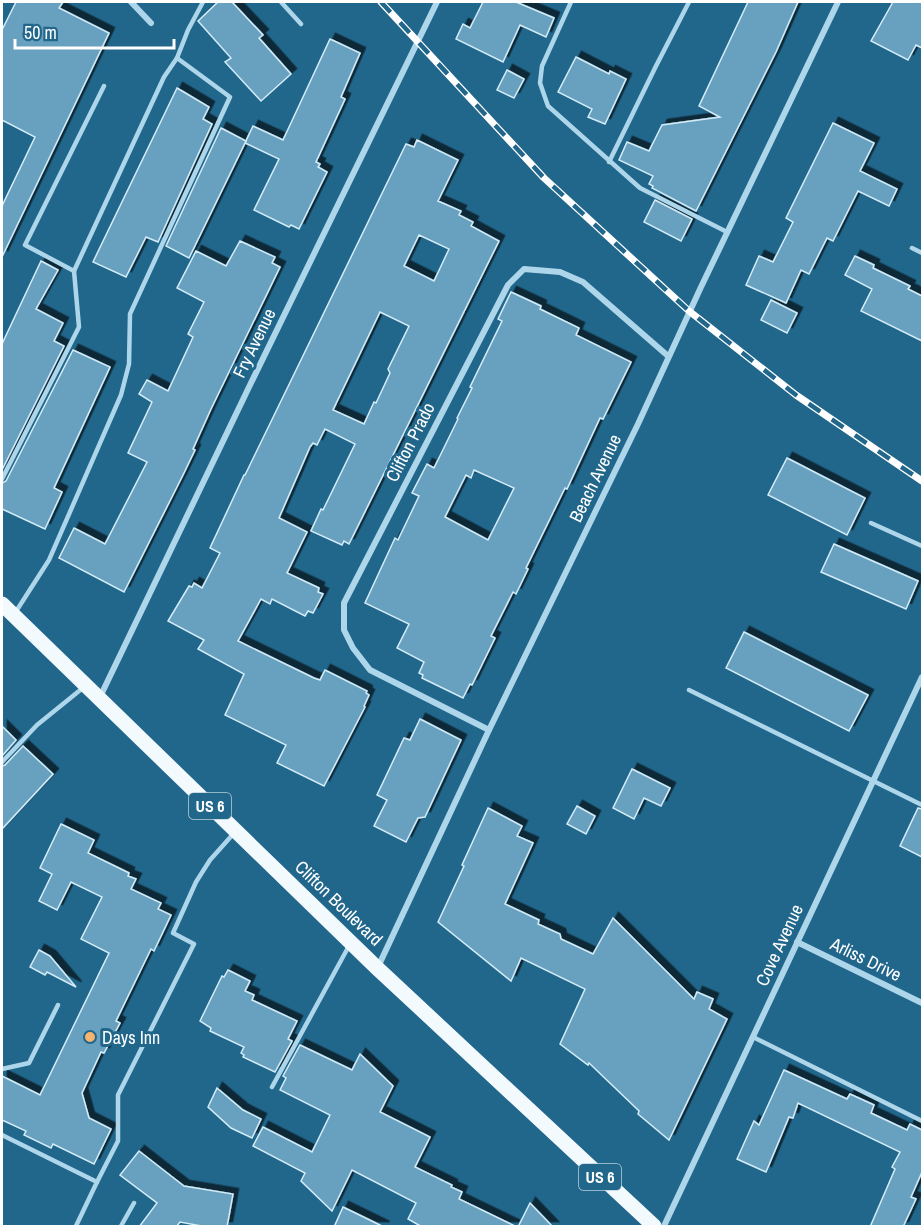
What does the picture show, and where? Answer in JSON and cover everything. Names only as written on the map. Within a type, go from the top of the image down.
[{"type":"main road","name":"Clifton Boulevard","points":[[2,604],[377,968],[654,1227]]},
{"type":"street","points":[[132,2],[151,23]]},
{"type":"street","name":"Fry Avenue","points":[[100,698],[437,2]]},
{"type":"street","name":"Beach Avenue","points":[[377,968],[838,2]]},
{"type":"street","name":"Clifton Prado","points":[[489,730],[369,670],[347,637],[342,614],[344,603],[508,285],[524,269],[548,270],[583,282],[668,356]]},
{"type":"street","name":"Cove Avenue","points":[[664,1227],[922,677]]},
{"type":"street","name":"Arliss Drive","points":[[797,942],[922,1003]]},
{"type":"lane","points":[[2,479],[79,327],[74,271],[164,77],[177,58],[188,30],[203,2]]},
{"type":"lane","points":[[281,2],[301,24]]},
{"type":"lane","points":[[571,2],[542,66],[540,83],[548,106],[640,188],[727,232]]},
{"type":"lane","points":[[609,162],[689,2]]},
{"type":"lane","points":[[13,616],[49,560],[121,395],[129,364],[130,314],[231,97],[177,58]]},
{"type":"lane","points":[[74,271],[25,245],[104,86]]},
{"type":"lane","points":[[912,248],[922,253]]},
{"type":"lane","points":[[871,523],[922,546]]},
{"type":"lane","points":[[2,762],[37,725],[86,685]]},
{"type":"lane","points":[[689,690],[922,805]]},
{"type":"lane","points":[[76,1227],[118,1141],[118,1095],[194,944],[173,933],[196,882],[210,860],[236,831]]},
{"type":"lane","points":[[272,1087],[351,942]]},
{"type":"lane","points":[[2,1069],[29,1063],[58,1005]]},
{"type":"lane","points":[[753,1037],[922,1121]]},
{"type":"lane","points":[[2,1135],[98,1182]]},
{"type":"lane","points":[[121,1227],[134,1203]]},
{"type":"building","points":[[16,2],[63,2],[59,8],[109,33],[2,257],[2,206],[35,137],[2,120],[2,30]]},
{"type":"building","points":[[218,2],[232,2],[263,35],[259,38],[291,74],[261,101],[225,62],[231,58],[198,21]]},
{"type":"building","points":[[483,2],[516,2],[554,18],[546,37],[520,25],[503,62],[456,39],[463,24],[470,28]]},
{"type":"building","points":[[748,2],[798,2],[776,52],[696,211],[652,188],[653,186],[649,184],[653,176],[619,160],[627,142],[649,151],[662,125],[720,117],[699,106]]},
{"type":"building","points":[[893,2],[922,2],[922,48],[916,45],[908,60],[871,41]]},
{"type":"building","points":[[330,39],[360,53],[341,97],[345,99],[316,162],[320,164],[318,167],[327,172],[299,229],[291,225],[289,227],[254,210],[279,159],[245,143],[253,126],[283,140]]},
{"type":"building","points":[[576,57],[609,74],[610,71],[626,79],[605,124],[588,117],[592,109],[558,92]]},
{"type":"building","points":[[507,70],[524,79],[514,98],[497,90]]},
{"type":"building","points":[[177,88],[209,107],[203,119],[212,124],[158,242],[146,237],[126,277],[93,262]]},
{"type":"building","points":[[833,123],[874,143],[860,171],[897,189],[889,206],[858,191],[833,241],[827,238],[809,274],[801,270],[786,303],[746,285],[759,256],[773,262],[793,222],[786,218]]},
{"type":"building","points":[[221,128],[246,141],[189,258],[166,246]]},
{"type":"building","points":[[417,140],[458,160],[438,201],[461,211],[459,215],[473,222],[471,226],[499,241],[349,544],[344,541],[342,545],[311,531],[355,444],[325,429],[317,445],[313,443],[310,447],[279,518],[307,532],[287,573],[319,588],[318,592],[323,594],[313,613],[308,611],[305,616],[272,599],[270,604],[261,599],[238,641],[314,678],[320,680],[325,670],[367,691],[369,695],[365,707],[324,786],[277,763],[286,745],[225,715],[244,674],[198,649],[204,640],[168,621],[189,586],[192,587],[194,583],[202,588],[220,553],[210,548],[244,475],[406,144],[414,147]],"holes":[[[419,235],[449,249],[434,281],[404,266]],[[380,312],[409,326],[388,369],[390,373],[364,424],[333,410]]]},
{"type":"building","points":[[655,200],[692,219],[681,241],[644,222]]},
{"type":"building","points":[[240,241],[275,257],[272,263],[280,267],[211,409],[183,475],[124,592],[59,558],[74,528],[105,544],[147,462],[128,453],[152,402],[139,394],[147,380],[168,391],[193,337],[188,334],[204,302],[177,288],[196,251],[226,266]]},
{"type":"building","points":[[855,256],[874,265],[873,268],[910,286],[908,289],[922,296],[922,341],[861,311],[872,289],[845,275]]},
{"type":"building","points":[[41,261],[58,270],[36,309],[63,323],[54,341],[64,346],[2,470],[2,344]]},
{"type":"building","points":[[511,292],[579,328],[576,335],[631,362],[603,419],[600,418],[567,489],[565,488],[526,568],[528,569],[516,594],[513,592],[491,636],[495,638],[472,685],[470,684],[463,698],[422,678],[423,675],[419,673],[424,662],[397,648],[409,624],[365,603],[395,538],[398,540],[419,496],[412,493],[427,464],[434,468],[458,419],[472,388],[470,387],[502,321],[498,319]],"holes":[[[474,470],[514,488],[488,540],[445,517],[466,475],[471,478]]]},
{"type":"building","points":[[771,300],[797,313],[787,333],[761,320]]},
{"type":"building","points":[[73,350],[110,367],[54,488],[62,492],[45,529],[2,509],[2,483],[6,481]]},
{"type":"building","points":[[787,458],[865,498],[847,535],[768,495]]},
{"type":"building","points":[[834,544],[918,581],[906,609],[821,572]]},
{"type":"building","points":[[744,632],[868,695],[849,731],[726,668]]},
{"type":"building","points":[[420,719],[461,740],[425,817],[418,818],[406,842],[374,826],[387,800],[377,795],[404,738],[410,740]]},
{"type":"building","points":[[2,726],[16,740],[2,756]]},
{"type":"building","points":[[23,746],[53,774],[2,829],[2,766]]},
{"type":"building","points":[[632,769],[670,788],[661,806],[644,798],[634,819],[613,808]]},
{"type":"building","points":[[577,806],[595,816],[586,834],[567,824]]},
{"type":"building","points":[[488,808],[522,826],[517,836],[533,843],[505,904],[539,920],[538,924],[560,934],[561,939],[593,954],[613,918],[694,999],[697,992],[713,999],[709,1009],[727,1019],[669,1140],[638,1114],[639,1111],[589,1063],[588,1065],[560,1044],[585,989],[521,958],[511,981],[438,922]]},
{"type":"building","points":[[918,808],[922,809],[922,857],[900,846]]},
{"type":"building","name":"Days Inn","points":[[61,824],[94,840],[88,853],[129,873],[128,876],[136,879],[131,889],[161,903],[158,909],[171,915],[154,951],[151,949],[116,1021],[120,1023],[104,1053],[101,1052],[82,1093],[89,1118],[111,1129],[94,1164],[53,1144],[51,1148],[24,1135],[26,1131],[2,1120],[2,1076],[40,1095],[109,953],[81,939],[102,897],[71,882],[57,910],[39,901],[52,874],[40,868]]},
{"type":"building","points":[[39,950],[50,956],[76,987],[47,972],[45,975],[30,967]]},
{"type":"building","points":[[228,970],[250,981],[245,991],[254,995],[252,1000],[297,1021],[288,1039],[292,1041],[275,1072],[243,1057],[241,1053],[244,1047],[210,1031],[211,1028],[200,1021],[222,976],[224,977]]},
{"type":"building","points":[[300,1045],[352,1070],[360,1054],[393,1086],[380,1112],[430,1137],[415,1167],[462,1192],[459,1199],[517,1227],[422,1227],[408,1219],[416,1203],[352,1170],[332,1211],[301,1181],[305,1173],[253,1146],[263,1127],[312,1152],[330,1115],[280,1090],[286,1078],[283,1076]]},
{"type":"building","points":[[784,1070],[847,1099],[850,1094],[874,1105],[871,1113],[907,1130],[910,1124],[922,1130],[922,1172],[911,1197],[916,1199],[903,1227],[870,1227],[895,1169],[892,1167],[900,1152],[798,1103],[793,1118],[789,1117],[766,1172],[737,1159],[754,1121],[759,1125]]},
{"type":"building","points":[[217,1088],[243,1110],[261,1119],[252,1138],[231,1128],[208,1107]]},
{"type":"building","points":[[139,1151],[184,1186],[233,1194],[227,1227],[207,1227],[180,1222],[176,1227],[139,1227],[157,1203],[120,1175]]},
{"type":"building","points":[[530,1203],[553,1227],[518,1227]]},
{"type":"building","points":[[343,1207],[384,1227],[334,1227]]},
{"type":"railway","points":[[381,2],[544,178],[689,311],[796,395],[922,481]]},
{"type":"place","name":"Days Inn","points":[[90,1037]]}]
